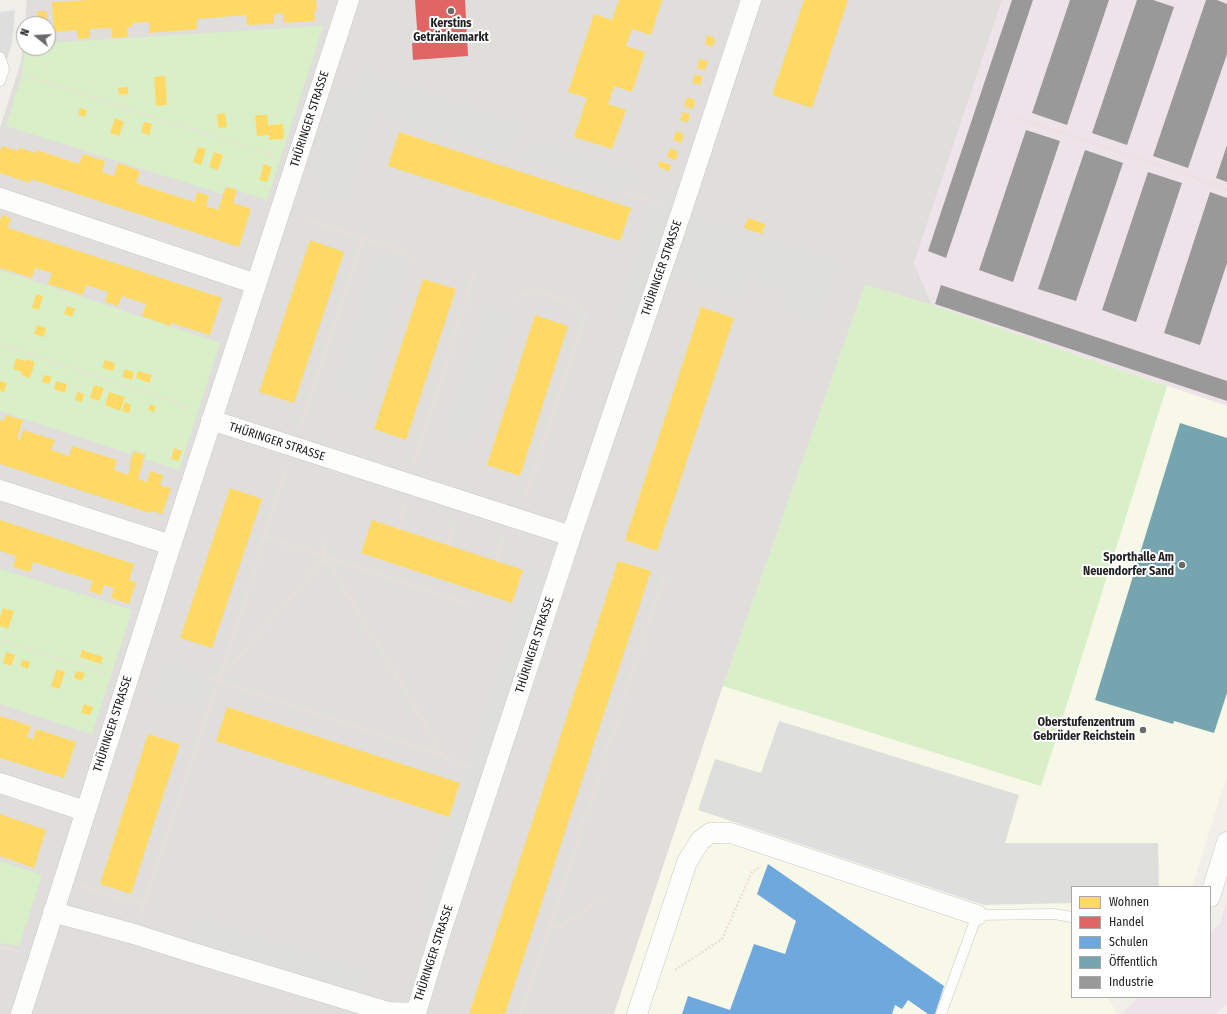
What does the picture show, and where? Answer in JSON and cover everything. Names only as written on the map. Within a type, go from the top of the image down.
[{"type":"street","name":"THÜRINGER STRASSE","points":[[21,1014],[127,681],[349,0]]},
{"type":"street","name":"THÜRINGER STRASSE","points":[[53,912],[134,934],[388,1012],[416,1013],[440,934],[571,536],[682,210],[750,0]]},
{"type":"street","points":[[0,198],[256,284]]},
{"type":"street","name":"THÜRINGER STRASSE","points":[[213,417],[293,447],[571,536]]},
{"type":"street","points":[[0,490],[171,545]]},
{"type":"street","points":[[0,783],[85,812]]},
{"type":"street","points":[[637,1014],[687,862],[700,841],[710,833],[731,833],[977,915]]},
{"type":"street","points":[[1211,894],[1227,842]]},
{"type":"lane","points":[[0,57],[4,69],[0,81]]},
{"type":"lane","points":[[941,1014],[977,915],[1054,914],[1071,917]]},
{"type":"path","points":[[4,69],[296,162]]},
{"type":"path","points":[[1013,116],[1227,189]]},
{"type":"path","points":[[622,191],[682,210]]},
{"type":"path","points":[[280,211],[406,250],[413,262]]},
{"type":"path","points":[[134,934],[218,681],[293,447],[364,238]]},
{"type":"path","points":[[407,484],[475,273]]},
{"type":"path","points":[[496,561],[515,518],[585,316],[579,306],[534,291],[518,298]]},
{"type":"path","points":[[0,344],[213,417]]},
{"type":"path","points":[[264,537],[470,604]]},
{"type":"path","points":[[324,541],[325,557],[445,757]]},
{"type":"path","points":[[218,681],[325,557]]},
{"type":"path","points":[[520,1014],[665,576]]},
{"type":"path","points":[[0,640],[127,681]]},
{"type":"path","points":[[207,677],[445,757],[492,776]]},
{"type":"path","points":[[646,988],[722,939],[752,872],[782,850]]},
{"type":"path","points":[[63,880],[144,905]]},
{"type":"path","points":[[549,925],[560,927],[606,895]]},
{"type":"shaded area","points":[[27,0],[1002,0],[914,263],[932,305],[865,285],[723,686],[614,1014],[0,1014],[0,128],[22,56],[56,56],[56,16],[26,16]]},
{"type":"shaded area","points":[[1002,0],[1227,0],[1227,406],[932,305],[914,263]]},
{"type":"shaded area","points":[[15,10],[12,43],[0,81],[0,12]]},
{"type":"shaded area","points":[[363,74],[518,125],[508,154],[375,111],[345,203],[318,194],[324,174],[314,170],[341,86],[357,91]]},
{"type":"shaded area","points":[[538,143],[642,176],[622,191],[520,157]]},
{"type":"shaded area","points":[[679,187],[646,313],[624,319],[617,317],[658,195]]},
{"type":"shaded area","points":[[695,218],[837,263],[819,321],[784,310],[790,291],[745,277],[739,296],[676,276]]},
{"type":"shaded area","points":[[379,253],[408,263],[363,397],[335,387]]},
{"type":"shaded area","points":[[487,307],[513,316],[472,441],[446,432]]},
{"type":"shaded area","name":"Oberstufenzentrum Gebrüder Reichstein","points":[[1167,386],[1227,406],[1227,775],[1192,886],[1071,886],[1071,998],[1109,998],[1117,1014],[614,1014],[723,686],[1041,786]]},
{"type":"shaded area","points":[[533,569],[552,593],[440,934],[423,904]]},
{"type":"shaded area","points":[[164,664],[207,677],[198,709],[155,696]]},
{"type":"shaded area","points":[[779,721],[1019,795],[1005,843],[1158,843],[1159,886],[1071,886],[1071,903],[984,905],[698,810],[715,759],[761,773]]},
{"type":"shaded area","points":[[1227,899],[1227,1005],[1215,1014],[1121,1014],[1138,998],[1211,998],[1211,932],[1220,924]]},
{"type":"shaded area","points":[[196,921],[366,972],[357,1002],[187,951]]},
{"type":"green space","points":[[323,26],[267,200],[225,186],[222,194],[6,126],[22,75],[24,56],[56,56],[56,43]]},
{"type":"green space","points":[[0,270],[220,343],[179,470],[145,459],[146,454],[132,449],[130,454],[0,411]]},
{"type":"green space","points":[[865,285],[932,305],[1167,386],[1041,786],[723,686]]},
{"type":"green space","points":[[0,569],[132,610],[92,734],[0,704]]},
{"type":"green space","points":[[0,861],[42,875],[19,946],[0,943]]},
{"type":"building: Wohnen","points":[[90,0],[316,0],[317,10],[314,11],[315,21],[283,23],[283,13],[274,14],[274,24],[247,25],[246,15],[197,19],[197,29],[149,33],[149,22],[132,23],[132,27],[127,27],[128,37],[112,38],[111,28],[90,29],[90,38],[77,39],[77,30],[56,32],[56,16],[53,16],[52,2]]},
{"type":"building: Wohnen","points":[[619,0],[662,0],[651,35],[632,29],[626,46],[645,52],[632,92],[614,86],[608,104],[626,110],[612,149],[574,137],[587,98],[568,92],[594,14],[612,20]]},
{"type":"building: Wohnen","points":[[804,0],[848,0],[812,108],[772,95]]},
{"type":"building: Wohnen","points":[[37,11],[47,11],[47,16],[37,16]]},
{"type":"building: Wohnen","points":[[707,35],[715,38],[713,47],[705,44]]},
{"type":"building: Wohnen","points":[[699,59],[708,61],[705,70],[697,68]]},
{"type":"building: Wohnen","points":[[695,74],[703,77],[700,85],[692,83]]},
{"type":"building: Wohnen","points":[[165,76],[167,105],[156,106],[154,77]]},
{"type":"building: Wohnen","points":[[128,87],[128,94],[119,95],[118,88]]},
{"type":"building: Wohnen","points":[[687,97],[695,100],[693,109],[684,106]]},
{"type":"building: Wohnen","points":[[80,108],[87,110],[85,117],[78,115]]},
{"type":"building: Wohnen","points":[[683,112],[690,114],[688,123],[680,120]]},
{"type":"building: Wohnen","points":[[225,113],[227,127],[218,128],[217,114]]},
{"type":"building: Wohnen","points":[[255,115],[267,115],[268,125],[283,124],[284,139],[269,140],[269,135],[257,136]]},
{"type":"building: Wohnen","points":[[115,118],[124,122],[119,136],[110,133]]},
{"type":"building: Wohnen","points":[[144,122],[152,124],[149,135],[141,132]]},
{"type":"building: Wohnen","points":[[676,131],[684,134],[681,143],[673,140]]},
{"type":"building: Wohnen","points":[[399,132],[631,208],[620,241],[388,166]]},
{"type":"building: Wohnen","points":[[2,146],[18,151],[19,148],[36,153],[37,150],[79,164],[83,154],[105,161],[102,172],[114,176],[118,163],[140,171],[136,183],[194,202],[197,192],[209,196],[206,206],[218,210],[226,187],[237,190],[233,203],[251,209],[239,247],[31,179],[30,183],[0,173],[0,151]]},
{"type":"building: Wohnen","points":[[198,147],[206,149],[201,165],[193,162]]},
{"type":"building: Wohnen","points":[[670,148],[678,151],[676,160],[667,157]]},
{"type":"building: Wohnen","points":[[214,152],[223,155],[218,170],[209,167]]},
{"type":"building: Wohnen","points":[[659,161],[671,165],[669,171],[658,167]]},
{"type":"building: Wohnen","points":[[264,164],[272,167],[267,182],[259,180]]},
{"type":"building: Wohnen","points":[[2,215],[11,218],[8,228],[222,298],[210,335],[171,323],[170,326],[142,316],[146,304],[122,296],[118,306],[105,302],[108,292],[86,285],[83,295],[48,284],[52,273],[35,268],[32,278],[0,268],[0,221]]},
{"type":"building: Wohnen","points":[[748,218],[765,224],[762,234],[744,228]]},
{"type":"building: Wohnen","points":[[310,240],[344,252],[294,403],[259,392]]},
{"type":"building: Wohnen","points":[[423,279],[456,289],[406,440],[374,429]]},
{"type":"building: Wohnen","points":[[36,294],[43,296],[39,310],[32,308]]},
{"type":"building: Wohnen","points":[[67,306],[75,309],[72,317],[64,314]]},
{"type":"building: Wohnen","points":[[701,307],[734,318],[657,551],[625,540]]},
{"type":"building: Wohnen","points":[[535,315],[568,326],[520,476],[487,465]]},
{"type":"building: Wohnen","points":[[37,325],[46,328],[44,337],[34,334]]},
{"type":"building: Wohnen","points":[[16,358],[35,362],[30,378],[21,375],[22,372],[13,369]]},
{"type":"building: Wohnen","points":[[105,360],[115,363],[113,371],[102,368]]},
{"type":"building: Wohnen","points":[[125,369],[134,372],[132,380],[122,377]]},
{"type":"building: Wohnen","points":[[138,371],[152,375],[149,383],[136,378]]},
{"type":"building: Wohnen","points":[[44,375],[52,377],[49,384],[42,382]]},
{"type":"building: Wohnen","points":[[0,381],[7,383],[4,392],[0,391]]},
{"type":"building: Wohnen","points":[[56,381],[67,384],[65,393],[54,389]]},
{"type":"building: Wohnen","points":[[94,385],[104,388],[99,401],[90,398]]},
{"type":"building: Wohnen","points":[[77,392],[84,394],[82,402],[75,400]]},
{"type":"building: Wohnen","points":[[109,392],[125,397],[120,411],[105,405]]},
{"type":"building: Wohnen","points":[[125,402],[131,405],[129,413],[122,411]]},
{"type":"building: Wohnen","points":[[150,404],[156,407],[154,412],[148,410]]},
{"type":"building: Wohnen","points":[[6,415],[23,420],[17,438],[20,440],[23,430],[55,440],[51,450],[69,456],[72,446],[117,460],[114,470],[128,475],[131,465],[129,465],[134,451],[145,455],[138,479],[147,482],[150,471],[163,475],[160,485],[171,489],[162,514],[151,511],[150,513],[0,464],[0,420],[4,421]]},
{"type":"building: Wohnen","points":[[174,448],[182,451],[178,461],[171,459]]},
{"type":"building: Wohnen","points":[[230,488],[262,499],[212,648],[180,638]]},
{"type":"building: Wohnen","points":[[0,520],[134,564],[129,580],[136,582],[129,604],[111,598],[114,588],[104,585],[101,595],[89,591],[93,581],[33,562],[30,572],[13,567],[16,556],[0,551]]},
{"type":"building: Wohnen","points":[[372,520],[523,570],[512,603],[361,553]]},
{"type":"building: Wohnen","points":[[618,561],[651,571],[505,1014],[469,1014]]},
{"type":"building: Wohnen","points":[[3,608],[14,611],[8,629],[0,626],[0,617]]},
{"type":"building: Wohnen","points":[[82,650],[103,657],[101,664],[80,657]]},
{"type":"building: Wohnen","points":[[6,652],[15,655],[11,666],[3,663]]},
{"type":"building: Wohnen","points":[[22,660],[30,662],[28,669],[20,666]]},
{"type":"building: Wohnen","points":[[57,669],[65,672],[59,689],[51,686]]},
{"type":"building: Wohnen","points":[[76,671],[85,673],[82,681],[74,678]]},
{"type":"building: Wohnen","points":[[84,704],[93,707],[90,715],[81,713]]},
{"type":"building: Wohnen","points":[[227,707],[460,783],[449,817],[216,741]]},
{"type":"building: Wohnen","points":[[0,716],[31,726],[27,737],[33,739],[36,729],[76,742],[64,778],[0,758]]},
{"type":"building: Wohnen","points":[[148,734],[180,744],[131,894],[100,884]]},
{"type":"building: Wohnen","points":[[0,814],[46,830],[34,868],[0,856]]},
{"type":"building: Handel","points":[[415,0],[465,0],[468,56],[413,60],[412,43],[418,43]]},
{"type":"building: Schulen","points":[[768,864],[944,986],[935,1014],[928,1014],[908,1000],[902,1009],[895,1005],[892,1014],[682,1014],[688,996],[730,1010],[754,944],[785,954],[796,921],[757,894]]},
{"type":"building: Öffentlich","name":"Sporthalle Am Neuendorfer Sand","points":[[1180,423],[1227,438],[1227,693],[1214,733],[1174,721],[1173,724],[1095,700]]},
{"type":"building: Industrie","points":[[1012,0],[1033,0],[946,258],[928,251]]},
{"type":"building: Industrie","points":[[1070,0],[1109,0],[1067,125],[1032,113]]},
{"type":"building: Industrie","points":[[1137,0],[1153,0],[1174,7],[1127,145],[1092,133]]},
{"type":"building: Industrie","points":[[1206,0],[1217,0],[1227,4],[1227,54],[1188,168],[1153,156]]},
{"type":"building: Industrie","points":[[1026,130],[1060,141],[1013,282],[979,270]]},
{"type":"building: Industrie","points":[[1227,145],[1227,182],[1216,178]]},
{"type":"building: Industrie","points":[[1085,150],[1123,163],[1076,301],[1038,289]]},
{"type":"building: Industrie","points":[[1148,172],[1182,183],[1136,322],[1102,310]]},
{"type":"building: Industrie","points":[[1210,192],[1227,198],[1227,263],[1200,345],[1164,333]]},
{"type":"building: Industrie","points":[[941,285],[1227,381],[1227,401],[935,304]]},
{"type":"place","name":"Kerstins Getränkemarkt","points":[[451,11]]},
{"type":"place","name":"Sporthalle Am Neuendorfer Sand","points":[[1182,565]]},
{"type":"place","name":"Oberstufenzentrum Gebrüder Reichstein","points":[[1143,730]]}]
